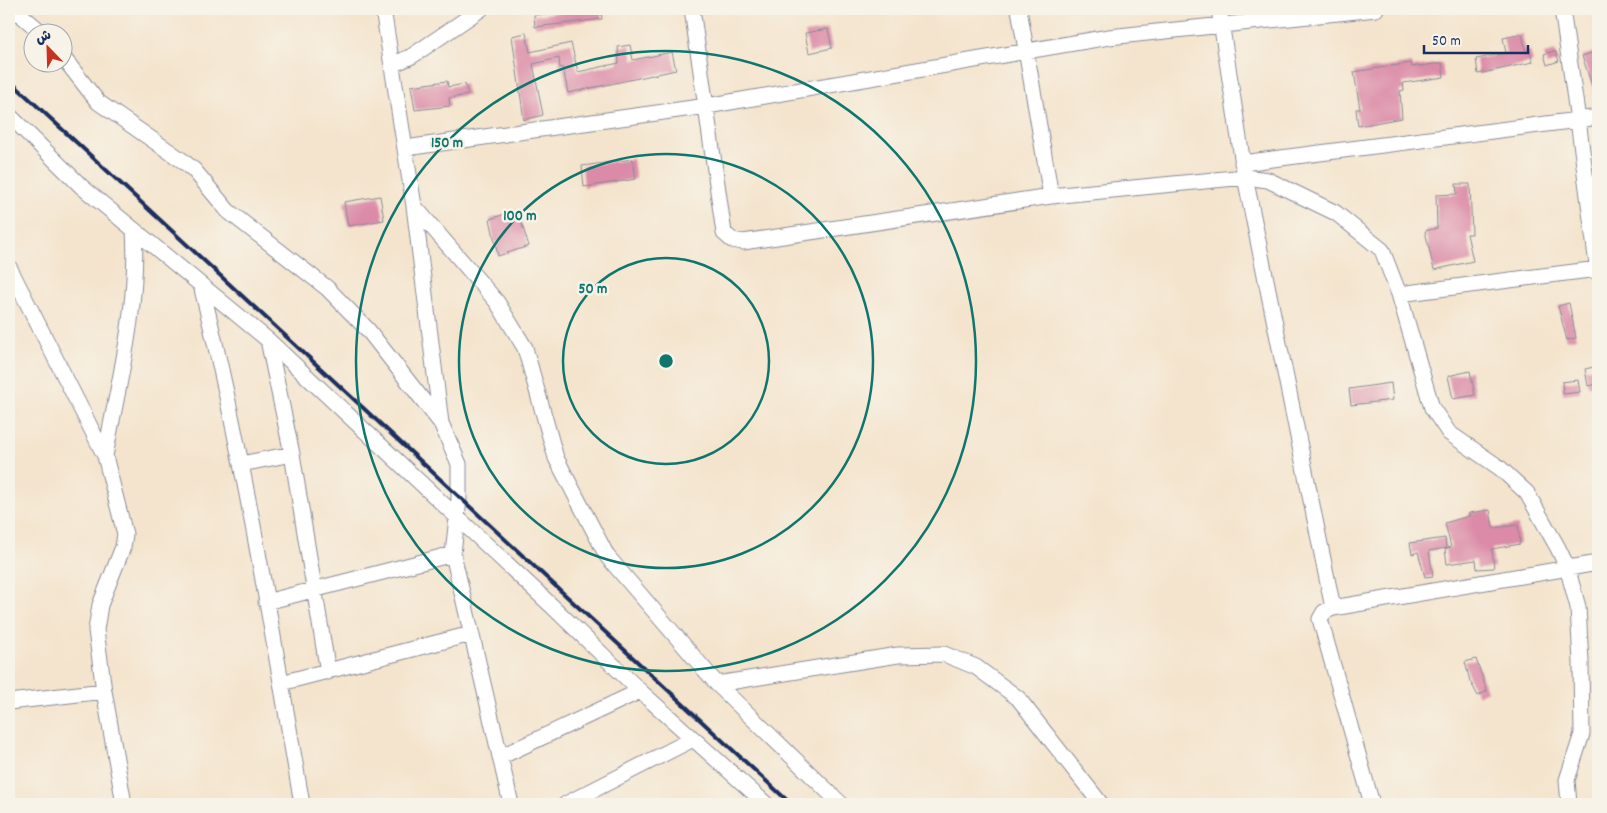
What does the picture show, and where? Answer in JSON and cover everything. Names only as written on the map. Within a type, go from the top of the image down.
[{"type":"street","points":[[14,9],[29,22]]},
{"type":"street","points":[[383,9],[414,206],[441,423]]},
{"type":"street","points":[[392,65],[412,56],[481,9]]},
{"type":"street","points":[[692,9],[724,233],[732,240],[743,242],[1598,117]]},
{"type":"street","points":[[1019,9],[1051,196]]},
{"type":"street","points":[[1219,9],[1243,170],[1333,608]]},
{"type":"street","points":[[405,148],[707,106],[1027,53],[1109,37],[1376,9]]},
{"type":"street","points":[[1399,294],[1598,271],[1562,9]]},
{"type":"street","points":[[72,69],[98,102],[183,160],[194,170],[228,211],[327,288],[368,330],[441,423],[459,464],[457,518],[452,554],[511,804]]},
{"type":"street","points":[[9,115],[82,188],[268,340],[640,691],[766,804]]},
{"type":"street","points":[[1243,170],[1336,213],[1382,250],[1399,294],[1432,408],[1448,433],[1500,468],[1527,493],[1567,567],[1578,607],[1582,734],[1567,780],[1569,804]]},
{"type":"street","points":[[414,206],[497,302],[525,348],[556,458],[607,556],[717,684],[841,804]]},
{"type":"street","points":[[105,456],[129,331],[136,264],[134,230]]},
{"type":"street","points":[[9,267],[105,456],[125,534],[123,547],[100,604],[96,630],[104,691],[124,804]]},
{"type":"street","points":[[201,285],[220,362],[241,464],[302,804]]},
{"type":"street","points":[[268,340],[292,454],[328,672]]},
{"type":"street","points":[[241,464],[292,454]]},
{"type":"street","points":[[266,602],[315,591],[452,554]]},
{"type":"street","points":[[1372,804],[1320,619],[1324,612],[1333,608],[1598,563]]},
{"type":"street","points":[[281,683],[471,634]]},
{"type":"street","points":[[717,684],[898,655],[944,654],[976,667],[1018,698],[1101,804]]},
{"type":"street","points":[[9,702],[104,691]]},
{"type":"street","points":[[500,757],[640,691]]},
{"type":"street","points":[[566,804],[693,738]]},
{"type":"building","points":[[601,9],[602,19],[535,27],[534,15]]},
{"type":"building","points":[[828,29],[832,48],[809,53],[805,33]]},
{"type":"building","points":[[526,33],[530,52],[571,43],[578,72],[619,63],[618,47],[630,45],[633,60],[672,52],[676,70],[568,93],[563,68],[560,68],[559,58],[533,64],[543,115],[524,120],[512,36]]},
{"type":"building","points":[[1522,34],[1526,52],[1530,51],[1533,62],[1478,74],[1476,59],[1506,53],[1503,38]]},
{"type":"building","points":[[1555,51],[1559,61],[1547,65],[1544,54]]},
{"type":"building","points":[[1598,51],[1598,97],[1596,97],[1582,56]]},
{"type":"building","points":[[1411,63],[1412,67],[1442,63],[1444,77],[1403,83],[1404,90],[1400,91],[1402,118],[1358,126],[1356,109],[1360,109],[1354,72]]},
{"type":"building","points":[[447,81],[448,87],[465,84],[468,95],[449,98],[450,106],[415,110],[411,86]]},
{"type":"building","points":[[633,159],[636,179],[584,187],[582,166]]},
{"type":"building","points":[[1456,184],[1470,184],[1472,234],[1467,234],[1473,261],[1434,270],[1425,231],[1437,228],[1436,195],[1457,194]]},
{"type":"building","points":[[380,196],[384,220],[348,226],[344,202]]},
{"type":"building","points":[[517,210],[529,246],[498,256],[490,219]]},
{"type":"building","points":[[1569,303],[1576,338],[1567,340],[1558,306]]},
{"type":"building","points":[[1598,366],[1598,384],[1588,386],[1585,369]]},
{"type":"building","points":[[1470,371],[1475,395],[1453,399],[1448,376]]},
{"type":"building","points":[[1578,380],[1580,392],[1563,394],[1562,382]]},
{"type":"building","points":[[1391,383],[1393,400],[1351,405],[1349,389]]},
{"type":"building","points":[[1490,510],[1493,528],[1518,525],[1520,544],[1492,549],[1494,568],[1477,569],[1476,560],[1447,564],[1445,549],[1451,547],[1445,523],[1469,516],[1469,513]]},
{"type":"building","points":[[1445,538],[1446,548],[1429,551],[1433,576],[1425,577],[1418,552],[1412,554],[1410,543]]},
{"type":"building","points":[[1476,659],[1487,691],[1478,696],[1470,681],[1465,662]]},
{"type":"railway","points":[[9,80],[791,804]]}]
